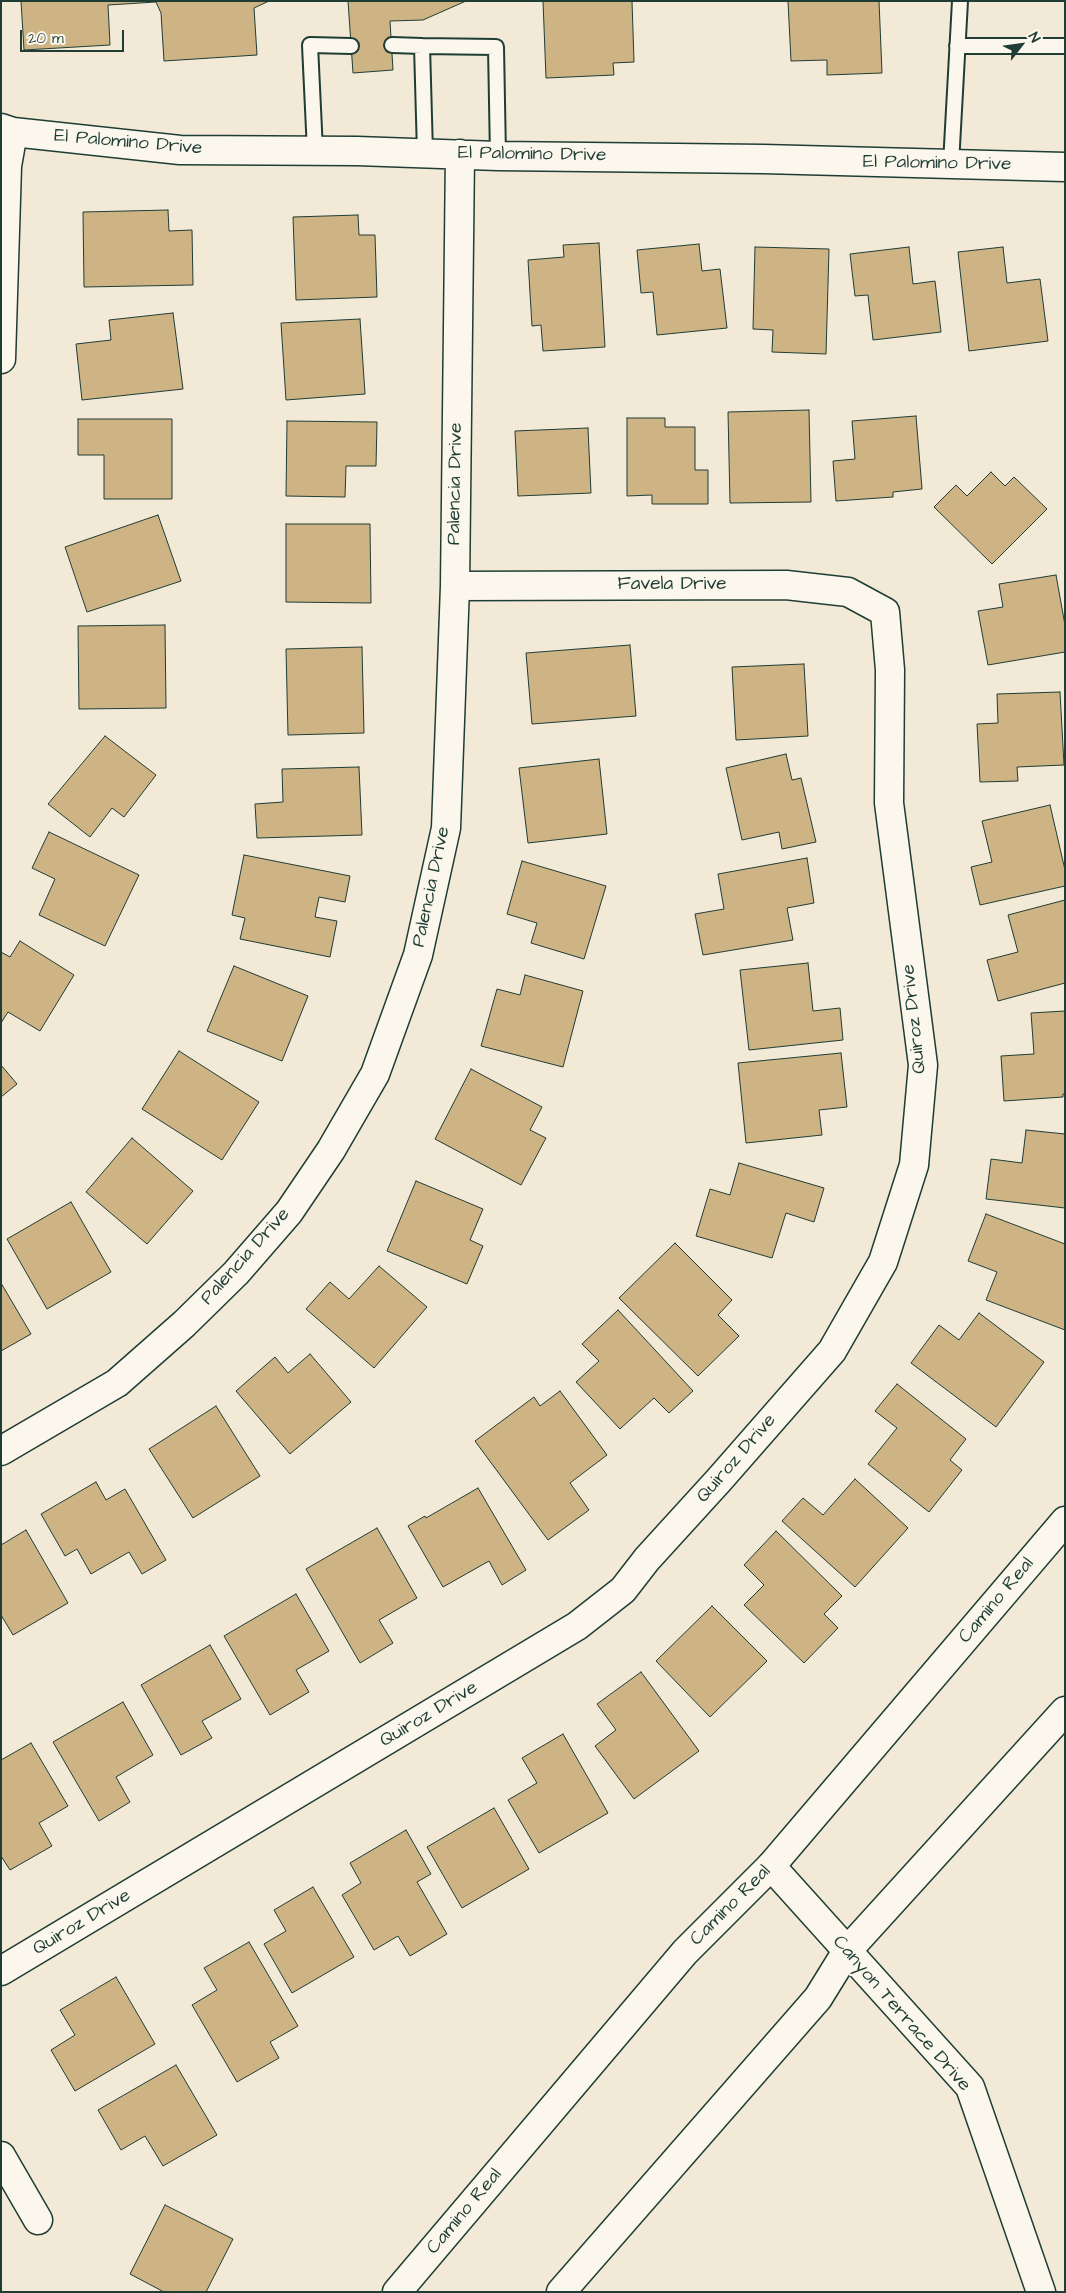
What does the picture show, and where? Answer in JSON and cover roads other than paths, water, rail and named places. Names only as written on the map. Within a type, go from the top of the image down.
[{"type":"street","name":"El Palomino Drive","points":[[7,130],[180,150],[425,153],[1065,167]]},
{"type":"street","points":[[1,359],[7,130]]},
{"type":"street","name":"Palencia Drive","points":[[1,1451],[117,1383],[184,1324],[236,1273],[289,1212],[331,1150],[375,1074],[418,955],[446,828],[455,586],[460,154]]},
{"type":"street","name":"Favela Drive","points":[[455,586],[786,585],[848,592],[885,612]]},
{"type":"street","name":"Quiroz Drive","points":[[1,1971],[577,1626],[623,1590],[647,1559],[832,1351],[883,1262],[914,1165],[923,1065],[888,803],[890,670],[885,612]]},
{"type":"street","name":"Camino Real","points":[[397,2292],[685,1952],[771,1866],[1065,1521]]},
{"type":"street","points":[[561,2292],[818,1998],[847,1951],[1065,1711]]},
{"type":"street","name":"Canyon Terrace Drive","points":[[771,1866],[970,2087],[1041,2292]]},
{"type":"street","points":[[1,2156],[38,2220]]},
{"type":"lane","points":[[951,164],[960,1]]},
{"type":"lane","points":[[315,151],[310,45],[351,46]]},
{"type":"lane","points":[[392,45],[496,47],[498,156]]},
{"type":"lane","points":[[422,46],[425,153]]},
{"type":"lane","points":[[957,46],[1065,46]]}]
